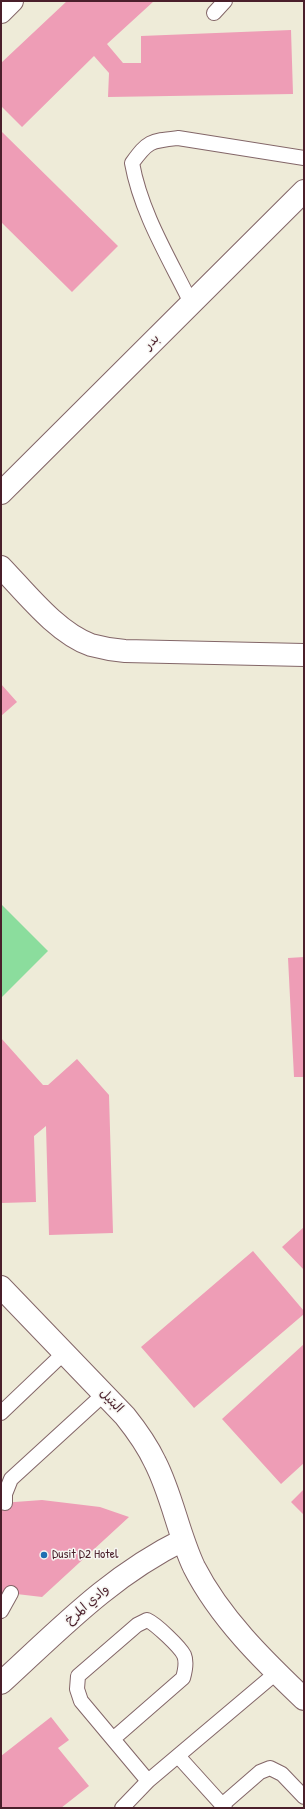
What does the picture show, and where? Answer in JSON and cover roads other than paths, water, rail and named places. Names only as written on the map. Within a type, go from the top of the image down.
[{"type":"street","points":[[1,12],[12,1]]},
{"type":"street","name":"بدر","points":[[1,493],[304,191]]},
{"type":"street","points":[[1,567],[60,626],[90,644],[107,649],[125,651],[304,655]]},
{"type":"street","name":"البتيل","points":[[1,1287],[65,1352],[142,1438],[156,1462],[183,1540],[207,1591],[253,1649],[304,1699]]},
{"type":"street","name":"وادي المرخ","points":[[1,1683],[101,1591],[140,1564],[183,1540]]},
{"type":"lane","points":[[214,13],[225,1]]},
{"type":"lane","points":[[191,303],[143,202],[136,182],[132,163],[144,146],[159,140],[178,138],[304,158]]},
{"type":"lane","points":[[1,1413],[65,1352]]},
{"type":"lane","points":[[5,1503],[5,1494],[11,1479],[104,1394]]},
{"type":"lane","points":[[1,1611],[11,1593]]},
{"type":"lane","points":[[113,1739],[183,1678],[186,1666],[184,1655],[156,1624],[147,1620],[137,1625],[78,1676],[77,1689],[81,1701],[148,1781]]},
{"type":"lane","points":[[122,1808],[148,1781],[276,1673]]},
{"type":"lane","points":[[178,1756],[224,1807],[260,1772],[270,1768],[282,1774],[304,1797]]},
{"type":"place","name":"Dusit D2 Hotel","points":[[44,1555]]}]
